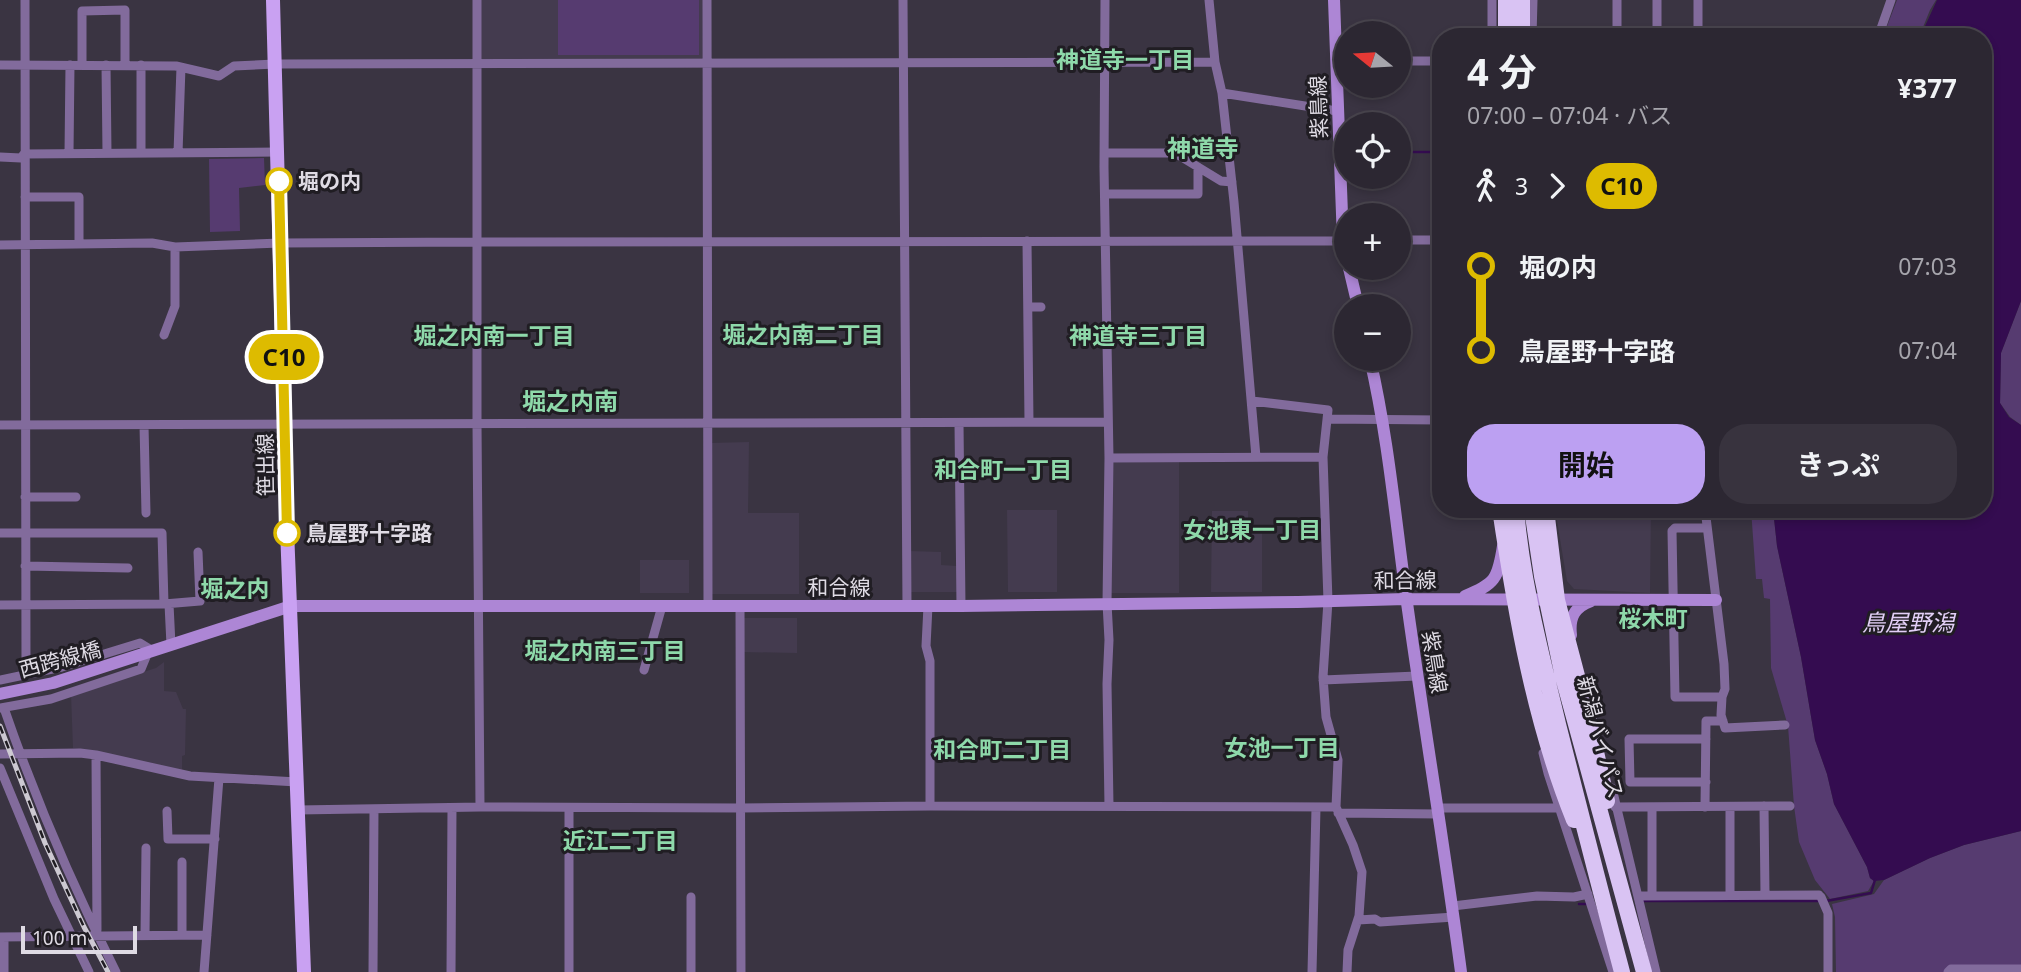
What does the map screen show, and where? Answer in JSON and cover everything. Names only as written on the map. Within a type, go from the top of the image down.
[{"type":"highway","points":[[1506,0],[1506,28]]},
{"type":"highway","points":[[1522,0],[1522,28]]},
{"type":"highway","points":[[1521,518],[1514,600],[1547,677],[1544,727],[1559,783],[1597,878]]},
{"type":"highway","name":"新潟バイパス","points":[[1521,518],[1525,577],[1536,637],[1622,972]]},
{"type":"highway","points":[[1527,518],[1549,535],[1557,600],[1590,725],[1632,932]]},
{"type":"highway","points":[[1514,600],[1525,593],[1535,581],[1544,562],[1549,535]]},
{"type":"highway","points":[[1547,677],[1529,645],[1531,614],[1539,604],[1557,600]]},
{"type":"highway","name":"新潟バイパス","points":[[1547,677],[1644,972]]},
{"type":"main road","name":"笹出線","points":[[273,0],[288,553],[304,972]]},
{"type":"main road","name":"紫鳥線","points":[[1334,0],[1336,21]]},
{"type":"main road","name":"紫鳥線","points":[[1338,98],[1342,203]]},
{"type":"main road","name":"紫鳥線","points":[[1372,371],[1382,420],[1461,972]]},
{"type":"main road","points":[[1458,599],[1490,585],[1494,580],[1502,553],[1519,518]]},
{"type":"main road","name":"和合線","points":[[129,659],[292,606],[961,606],[1406,599],[1716,600]]},
{"type":"main road","points":[[1569,646],[1572,616],[1583,604],[1595,599]]},
{"type":"main road","name":"西跨線橋","points":[[0,694],[53,683],[129,659]]},
{"type":"street","points":[[25,0],[26,674]]},
{"type":"street","points":[[477,0],[480,807]]},
{"type":"street","points":[[707,0],[708,605]]},
{"type":"street","points":[[903,0],[906,606]]},
{"type":"street","points":[[1105,0],[1109,806]]},
{"type":"street","points":[[1209,0],[1232,182],[1256,457]]},
{"type":"street","points":[[1492,0],[1492,28]]},
{"type":"street","points":[[1532,0],[1532,28]]},
{"type":"street","points":[[1617,0],[1617,28]]},
{"type":"street","points":[[1657,0],[1657,28]]},
{"type":"street","points":[[1698,0],[1698,28]]},
{"type":"street","points":[[1881,28],[1891,0]]},
{"type":"street","points":[[82,65],[82,11],[125,10],[125,65]]},
{"type":"street","points":[[1411,61],[1432,61]]},
{"type":"street","points":[[0,65],[181,67],[219,76],[234,66],[275,64],[1215,62]]},
{"type":"street","points":[[69,65],[69,153]]},
{"type":"street","points":[[106,65],[107,153]]},
{"type":"street","points":[[141,65],[141,152]]},
{"type":"street","points":[[178,153],[181,67]]},
{"type":"street","points":[[1222,93],[1337,111]]},
{"type":"street","points":[[0,158],[21,158],[24,154],[69,153],[278,152]]},
{"type":"street","points":[[1105,153],[1175,153],[1221,181],[1232,182]]},
{"type":"street","points":[[1105,194],[1198,194],[1198,167]]},
{"type":"street","points":[[25,197],[79,197],[79,244]]},
{"type":"street","points":[[1411,240],[1432,240]]},
{"type":"street","points":[[0,245],[152,243],[175,247],[280,243],[707,241],[1238,241],[1334,245]]},
{"type":"street","points":[[1027,241],[1029,422]]},
{"type":"street","points":[[164,335],[174,306],[175,247]]},
{"type":"street","points":[[1028,307],[1041,307]]},
{"type":"street","points":[[1252,401],[1328,410],[1323,457],[1328,601],[1323,680],[1326,717],[1338,760],[1337,810],[1362,872],[1358,920],[1348,950],[1347,972]]},
{"type":"street","points":[[1327,419],[1432,420]]},
{"type":"street","points":[[959,422],[961,606]]},
{"type":"street","points":[[0,425],[1108,422]]},
{"type":"street","points":[[144,425],[146,513]]},
{"type":"street","points":[[1109,458],[1323,457]]},
{"type":"street","points":[[25,497],[76,497]]},
{"type":"street","points":[[1705,518],[1725,689],[1721,715],[1725,728],[1785,725]]},
{"type":"street","points":[[1706,528],[1675,528],[1672,531],[1675,697],[1722,697]]},
{"type":"street","points":[[0,533],[162,533],[171,645]]},
{"type":"street","points":[[0,605],[167,604],[200,601],[198,552]]},
{"type":"street","points":[[25,566],[128,568]]},
{"type":"street","points":[[740,606],[741,972]]},
{"type":"street","points":[[928,606],[926,646],[930,661],[930,806]]},
{"type":"street","points":[[644,670],[662,607]]},
{"type":"street","points":[[0,680],[62,667],[140,643],[150,652],[141,669],[51,699],[2,708],[97,936],[116,972]]},
{"type":"street","points":[[1323,680],[1417,676]]},
{"type":"street","points":[[1705,807],[1706,721],[1723,721]]},
{"type":"street","points":[[1590,725],[1600,736],[1656,972]]},
{"type":"street","points":[[1544,727],[1542,749],[1548,774],[1563,808],[1613,972]]},
{"type":"street","points":[[1706,739],[1629,739],[1630,782],[1706,782]]},
{"type":"street","points":[[0,754],[96,755],[190,776],[297,782]]},
{"type":"street","points":[[96,755],[97,936]]},
{"type":"street","points":[[0,768],[54,899],[89,972]]},
{"type":"street","points":[[204,972],[219,778]]},
{"type":"street","points":[[299,810],[930,806],[1439,811],[1563,808]]},
{"type":"street","points":[[1764,806],[1765,895]]},
{"type":"street","points":[[1616,807],[1790,806]]},
{"type":"street","points":[[1652,807],[1652,896]]},
{"type":"street","points":[[1730,807],[1730,895]]},
{"type":"street","points":[[451,972],[452,808]]},
{"type":"street","points":[[569,808],[569,972]]},
{"type":"street","points":[[1312,972],[1316,808]]},
{"type":"street","points":[[373,972],[374,809]]},
{"type":"street","points":[[167,811],[168,839],[215,839]]},
{"type":"street","points":[[145,935],[146,848]]},
{"type":"street","points":[[182,935],[183,862]]},
{"type":"street","points":[[1358,920],[1375,919],[1380,922],[1537,896],[1574,897],[1588,894]]},
{"type":"street","points":[[1638,896],[1765,895],[1821,899],[1828,913],[1828,972]]},
{"type":"street","points":[[691,897],[691,972]]},
{"type":"street","points":[[4,972],[2,937],[207,935]]},
{"type":"street","points":[[1948,972],[1951,969],[2021,969]]},
{"type":"shaded area","points":[[480,0],[703,0],[704,60],[480,59]]},
{"type":"shaded area","points":[[558,0],[699,0],[699,55],[558,55]]},
{"type":"shaded area","points":[[1897,0],[1936,0],[1923,28],[1886,28]]},
{"type":"shaded area","points":[[264,158],[265,185],[239,188],[240,231],[210,232],[209,159]]},
{"type":"shaded area","points":[[2021,301],[2021,425],[2010,417],[2000,403],[2001,353]]},
{"type":"shaded area","points":[[749,442],[748,513],[799,513],[799,594],[711,594],[710,443]]},
{"type":"shaded area","points":[[1111,462],[1179,462],[1179,593],[1111,593]]},
{"type":"shaded area","points":[[1007,510],[1057,510],[1057,592],[1008,592]]},
{"type":"shaded area","points":[[1212,511],[1248,511],[1248,532],[1262,533],[1262,592],[1211,592]]},
{"type":"shaded area","points":[[1556,518],[1651,518],[1650,593],[1574,589],[1567,581]]},
{"type":"shaded area","points":[[1752,518],[1774,518],[1777,546],[1801,657],[1815,740],[1834,804],[1867,867],[1870,878],[1874,881],[1868,891],[1830,899],[1815,880],[1799,842],[1788,726],[1771,668],[1770,599],[1764,598],[1762,579],[1756,579]]},
{"type":"shaded area","points":[[909,551],[941,552],[941,565],[957,566],[957,592],[908,592]]},
{"type":"shaded area","points":[[640,560],[689,560],[689,593],[640,593]]},
{"type":"shaded area","points":[[743,618],[797,618],[797,653],[743,652]]},
{"type":"shaded area","points":[[164,662],[164,691],[176,692],[183,709],[186,709],[182,770],[73,748],[71,695],[156,668]]},
{"type":"shaded area","points":[[2021,831],[2021,972],[1836,972],[1835,917],[1832,904],[1874,894],[1884,880],[1930,858],[1964,845]]},
{"type":"water","name":"鳥屋野潟","points":[[1937,0],[2021,0],[2021,301],[2001,353],[2000,403],[2009,417],[2021,425],[2021,831],[1964,845],[1884,880],[1874,881],[1870,878],[1867,867],[1834,804],[1815,740],[1801,657],[1777,546],[1774,518],[1992,518],[1992,28],[1924,28]]},
{"type":"waterway","points":[[1411,152],[1432,152]]},
{"type":"waterway","points":[[1826,901],[1871,893],[1875,880]]},
{"type":"waterway","points":[[1642,901],[1819,901]]},
{"type":"waterway","points":[[1579,904],[1589,904]]},
{"type":"railway","points":[[0,726],[45,843],[108,972]]},
{"type":"bus line","name":"C10","points":[[279,181],[287,533]]},
{"type":"place","name":"堀の内","points":[[279,181]]},
{"type":"place","name":"鳥屋野十字路","points":[[287,533]]},
{"type":"district","name":"神道寺一丁目","points":[[1125,59]]},
{"type":"district","name":"神道寺","points":[[1203,147]]},
{"type":"district","name":"堀之内南二丁目","points":[[803,334]]},
{"type":"district","name":"堀之内南一丁目","points":[[494,335]]},
{"type":"district","name":"神道寺三丁目","points":[[1138,335]]},
{"type":"district","name":"堀之内南","points":[[570,400]]},
{"type":"district","name":"和合町一丁目","points":[[1003,469]]},
{"type":"district","name":"女池東一丁目","points":[[1252,529]]},
{"type":"district","name":"堀之内","points":[[235,588]]},
{"type":"district","name":"桜木町","points":[[1653,618]]},
{"type":"district","name":"堀之内南三丁目","points":[[605,650]]},
{"type":"district","name":"女池一丁目","points":[[1282,747]]},
{"type":"district","name":"和合町二丁目","points":[[1002,749]]},
{"type":"district","name":"近江二丁目","points":[[620,840]]}]
